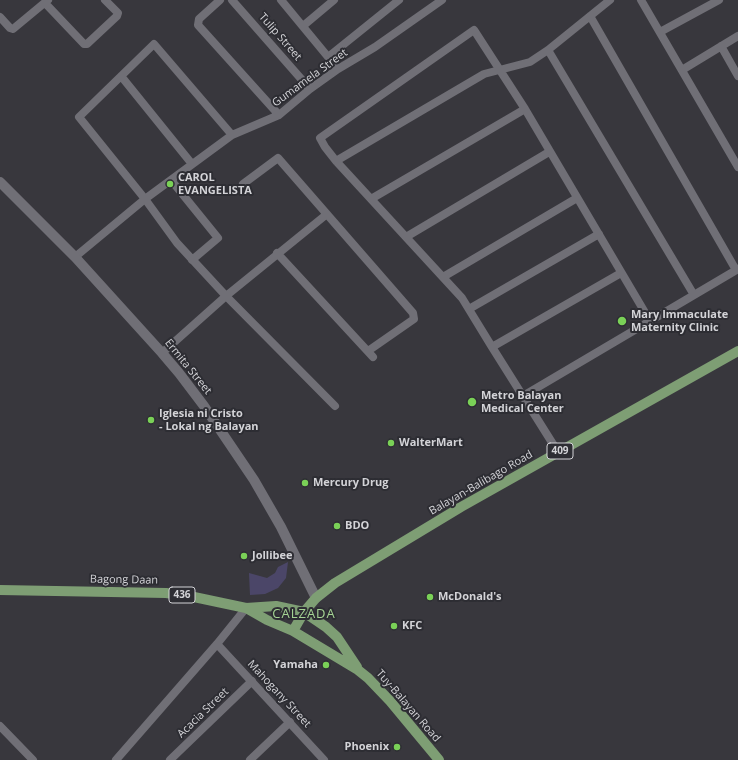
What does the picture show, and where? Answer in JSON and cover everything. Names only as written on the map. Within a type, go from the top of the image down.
[{"type":"main road","name":"Ermita Street","points":[[0,182],[75,257],[179,373],[204,406],[254,480],[316,598]]},
{"type":"main road","name":"Balayan-Balibago Road","points":[[293,630],[304,612],[316,598],[335,583],[461,507],[738,351]]},
{"type":"main road","name":"Bagong Daan","points":[[0,590],[166,593],[194,597],[246,608],[276,606],[304,612]]},
{"type":"main road","name":"Bagong Daan","points":[[246,608],[266,620],[293,630]]},
{"type":"main road","name":"Tuy-Balayan Road","points":[[304,612],[326,627],[337,637],[358,670]]},
{"type":"main road","name":"Tuy-Balayan Road","points":[[293,630],[358,670],[390,701],[439,760]]},
{"type":"street","points":[[0,17],[10,28],[13,29],[47,1],[84,44],[87,44],[117,16],[118,13],[105,0]]},
{"type":"street","points":[[220,0],[199,19],[198,25],[279,115]]},
{"type":"street","name":"Tulip Street","points":[[232,0],[310,89]]},
{"type":"street","points":[[281,0],[338,69]]},
{"type":"street","points":[[303,26],[334,0]]},
{"type":"street","points":[[328,57],[399,0]]},
{"type":"street","name":"Gumamela Street","points":[[75,257],[145,199],[232,135],[279,115],[310,89],[338,69],[375,48],[442,0]]},
{"type":"street","points":[[336,161],[484,74],[530,62],[548,50],[610,0]]},
{"type":"street","points":[[641,0],[738,166]]},
{"type":"street","points":[[660,32],[719,0]]},
{"type":"street","points":[[522,396],[737,270],[590,16]]},
{"type":"street","points":[[558,452],[462,298],[336,161],[320,138],[474,30],[525,109],[650,321]]},
{"type":"street","points":[[682,70],[738,36]]},
{"type":"street","points":[[232,135],[154,44],[79,117],[145,199],[177,244],[226,296],[335,406]]},
{"type":"street","points":[[721,46],[738,76]]},
{"type":"street","points":[[548,50],[694,296]]},
{"type":"street","points":[[121,76],[192,164]]},
{"type":"street","points":[[370,199],[525,109]]},
{"type":"street","points":[[406,237],[549,152]]},
{"type":"street","points":[[243,184],[278,158],[414,313],[414,319],[371,354],[277,253]]},
{"type":"street","points":[[171,180],[218,238],[192,260]]},
{"type":"street","points":[[443,277],[577,198]]},
{"type":"street","points":[[162,353],[277,253],[327,214]]},
{"type":"street","points":[[469,309],[599,234]]},
{"type":"street","points":[[492,347],[621,273]]},
{"type":"street","points":[[116,760],[217,644],[246,608]]},
{"type":"street","name":"Mahogany Street","points":[[217,644],[324,760]]},
{"type":"street","name":"Acacia Street","points":[[170,760],[252,681]]},
{"type":"street","points":[[250,760],[290,722]]},
{"type":"street","points":[[0,726],[33,760]]},
{"type":"shaded area","points":[[288,562],[286,578],[278,588],[265,594],[250,595],[249,573],[267,578],[275,573],[278,567]]},
{"type":"place","name":"CAROL EVANGELISTA","points":[[170,184]]},
{"type":"place","name":"Mary Immaculate Maternity Clinic","points":[[622,321]]},
{"type":"place","name":"Metro Balayan Medical Center","points":[[472,402]]},
{"type":"place","name":"Iglesia ni Cristo - Lokal ng Balayan","points":[[151,420]]},
{"type":"place","name":"WalterMart","points":[[391,443]]},
{"type":"place","name":"Mercury Drug","points":[[305,483]]},
{"type":"place","name":"BDO","points":[[337,526]]},
{"type":"place","name":"Jollibee","points":[[244,556]]},
{"type":"place","name":"McDonald's","points":[[430,597]]},
{"type":"place","name":"KFC","points":[[394,626]]},
{"type":"place","name":"Yamaha","points":[[326,665]]},
{"type":"place","name":"Phoenix","points":[[397,747]]},
{"type":"district","name":"CALZADA","points":[[304,614]]}]
